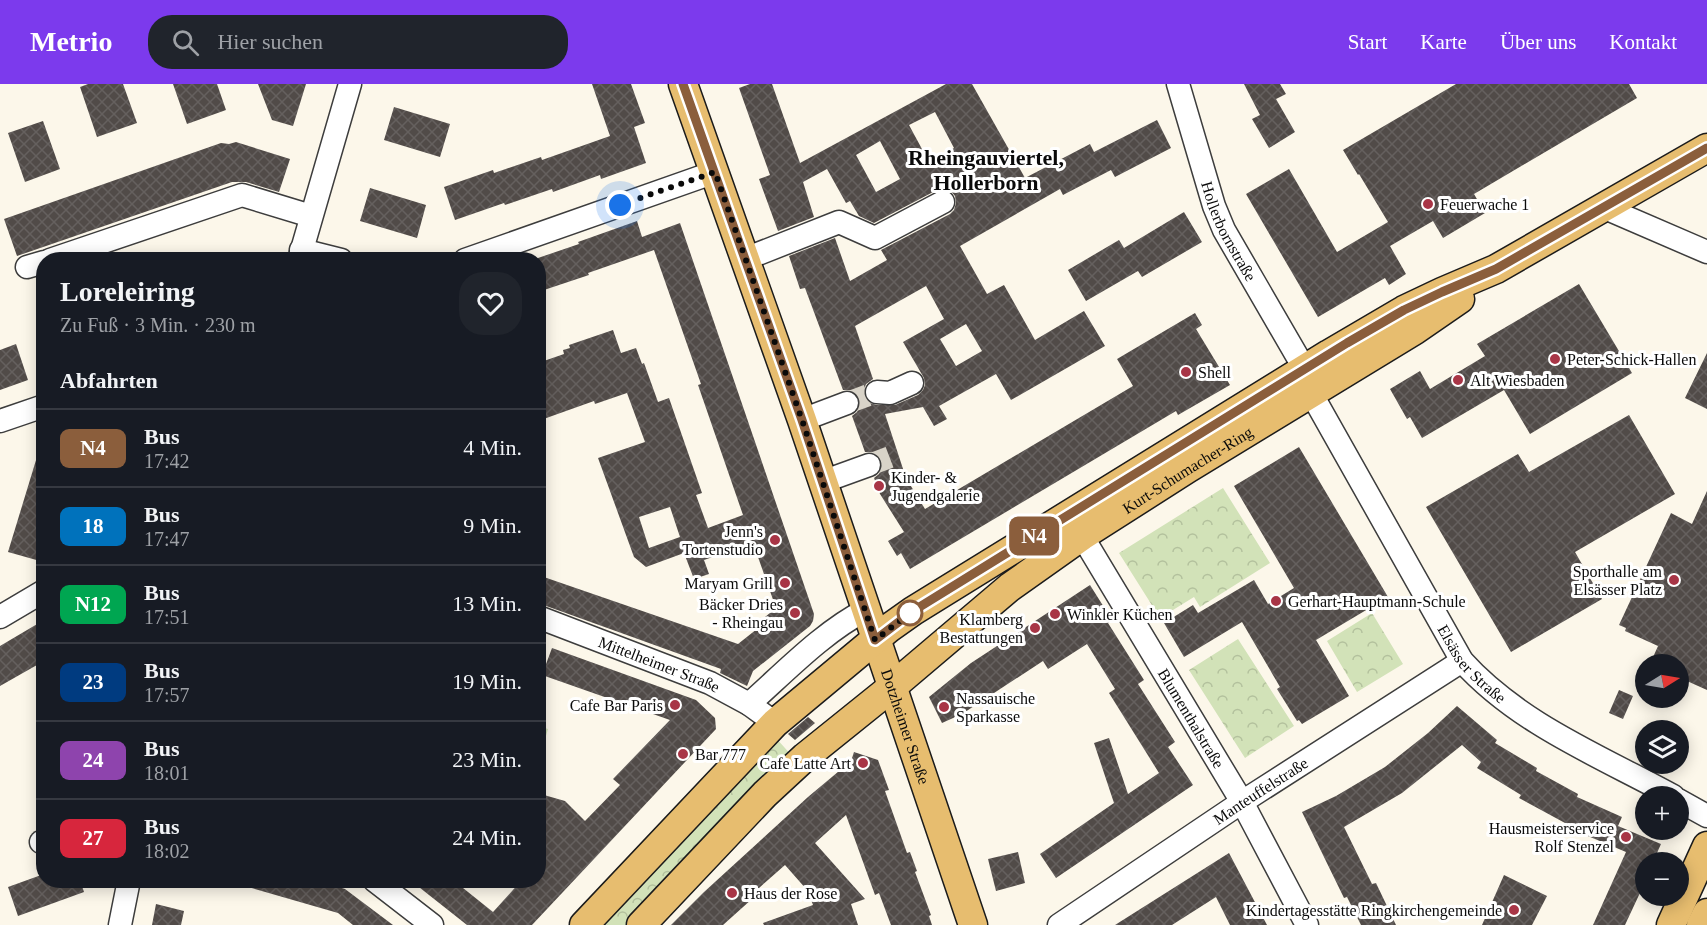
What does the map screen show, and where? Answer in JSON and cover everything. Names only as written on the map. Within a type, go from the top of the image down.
[{"type":"main road","name":"Dotzheimer Straße","points":[[683,84],[802,420],[973,925]]},
{"type":"main road","name":"Kurt-Schumacher-Ring","points":[[584,925],[774,723],[913,611],[1075,525],[1187,469],[1308,381],[1448,308],[1496,269],[1707,148]]},
{"type":"main road","name":"Kurt-Schumacher-Ring","points":[[641,925],[765,794],[805,757],[1010,587],[1075,525]]},
{"type":"main road","points":[[1671,925],[1707,846]]},
{"type":"main road","points":[[1701,925],[1707,913]]},
{"type":"street","points":[[301,252],[350,84]]},
{"type":"street","name":"Hollerbornstraße","points":[[1178,84],[1214,206],[1224,230],[1308,381]]},
{"type":"street","points":[[488,252],[715,172]]},
{"type":"street","points":[[74,252],[242,195],[311,216]]},
{"type":"street","points":[[745,259],[839,222],[875,238],[943,202]]},
{"type":"street","points":[[1605,208],[1707,252]]},
{"type":"street","name":"Elsässer Straße","points":[[1308,381],[1462,661],[1475,675],[1522,713],[1556,735],[1654,786]]},
{"type":"street","points":[[877,392],[890,393],[912,383]]},
{"type":"street","points":[[802,420],[847,404]]},
{"type":"street","points":[[0,421],[36,409]]},
{"type":"street","points":[[822,482],[869,465]]},
{"type":"street","name":"Blumenthalstraße","points":[[1075,525],[1242,802],[1307,925]]},
{"type":"street","points":[[0,617],[36,596]]},
{"type":"street","points":[[749,704],[833,630],[866,610]]},
{"type":"street","name":"Mittelheimer Straße","points":[[546,620],[711,683],[749,704],[774,723]]},
{"type":"street","name":"Manteuffelstraße","points":[[1059,925],[1242,802],[1462,661]]},
{"type":"street","points":[[1689,806],[1707,816]]},
{"type":"street","points":[[120,925],[127,888]]},
{"type":"street","points":[[384,888],[432,925]]},
{"type":"green space","points":[[1223,488],[1270,563],[1200,607],[1194,597],[1160,618],[1119,553]]},
{"type":"green space","points":[[1372,613],[1403,664],[1357,692],[1327,641]]},
{"type":"green space","points":[[1238,639],[1294,726],[1245,758],[1189,670]]},
{"type":"green space","points":[[775,737],[794,758],[630,925],[600,925]]},
{"type":"building","points":[[88,84],[123,84],[137,123],[97,137],[80,87]]},
{"type":"building","points":[[173,84],[217,84],[226,110],[187,124]]},
{"type":"building","points":[[258,84],[306,84],[293,126],[272,120]]},
{"type":"building","points":[[592,84],[631,84],[645,123],[634,127],[646,163],[601,179],[600,175],[553,192],[552,189],[455,220],[444,187],[493,170],[494,173],[541,157],[542,160],[610,136]]},
{"type":"building","points":[[750,84],[772,84],[800,163],[946,84],[972,84],[1025,178],[1090,144],[1094,152],[1157,120],[1171,148],[1115,177],[1111,170],[1063,195],[1060,189],[960,246],[987,294],[1004,285],[1035,340],[1084,311],[1105,346],[1011,400],[996,374],[939,406],[947,419],[934,426],[923,407],[885,414],[906,478],[925,509],[1133,386],[1117,359],[1195,313],[1202,325],[1196,329],[1230,385],[1178,415],[1176,411],[910,569],[901,553],[897,556],[888,541],[904,532],[880,494],[874,478],[882,468],[881,460],[872,452],[865,452],[852,416],[860,406],[859,398],[850,390],[843,390],[805,288],[800,289],[789,256],[835,238],[850,281],[887,260],[881,250],[950,214],[956,203],[955,196],[950,190],[937,190],[874,223],[859,216],[850,201],[846,203],[827,169],[803,182],[814,217],[778,231],[759,179],[770,175],[739,88]],"holes":[[[935,112],[954,148],[929,162],[909,125]],[[880,141],[900,179],[876,192],[856,155]],[[926,286],[944,319],[903,342],[924,378],[925,385],[918,395],[895,405],[876,405],[865,398],[866,384],[873,379],[855,326]],[[966,324],[982,351],[956,366],[940,339]]]},
{"type":"building","points":[[1244,84],[1280,84],[1286,94],[1276,99],[1295,132],[1269,148],[1252,119],[1260,115]]},
{"type":"building","name":"Feuerwache 1","points":[[1456,84],[1629,84],[1637,98],[1474,194],[1485,213],[1443,238],[1433,221],[1390,246],[1406,274],[1389,285],[1385,278],[1318,317],[1246,194],[1289,169],[1337,252],[1388,222],[1343,150]]},
{"type":"building","points":[[394,107],[450,124],[440,157],[384,140]]},
{"type":"building","points":[[43,121],[60,169],[25,182],[8,133]]},
{"type":"building","points":[[236,142],[290,159],[279,192],[246,182],[232,182],[17,256],[4,219],[221,143]]},
{"type":"building","points":[[370,188],[426,205],[417,238],[360,221]]},
{"type":"building","points":[[1184,212],[1202,242],[1142,277],[1138,271],[1086,301],[1068,270],[1119,240],[1124,248]]},
{"type":"building","points":[[637,221],[642,237],[680,223],[814,614],[810,626],[753,671],[747,686],[720,673],[721,669],[546,606],[546,578],[738,644],[762,625],[759,622],[776,608],[753,543],[704,560],[709,574],[694,579],[684,553],[646,567],[634,557],[598,458],[645,442],[627,393],[595,404],[594,401],[546,418],[546,360],[564,354],[563,350],[570,348],[569,345],[613,330],[621,353],[636,348],[658,402],[669,398],[702,493],[696,495],[708,528],[743,515],[698,385],[701,384],[654,250],[546,289],[546,255],[579,244],[578,242]],"holes":[[[670,507],[680,537],[649,548],[639,517]]]},
{"type":"building","name":"Peter-Schick-Hallen","points":[[1579,284],[1632,373],[1530,434],[1504,390],[1422,438],[1410,417],[1407,419],[1390,389],[1420,371],[1430,389],[1485,356],[1477,344]]},
{"type":"building","points":[[16,344],[28,380],[0,390],[0,350]]},
{"type":"building","points":[[1707,353],[1707,409],[1685,398]]},
{"type":"building","points":[[1629,415],[1675,494],[1575,552],[1602,599],[1511,652],[1426,507],[1518,454],[1529,472]]},
{"type":"building","points":[[1299,447],[1388,597],[1316,640],[1349,696],[1302,724],[1299,720],[1297,721],[1277,689],[1280,687],[1242,622],[1184,657],[1164,623],[1193,605],[1198,613],[1254,580],[1268,604],[1294,588],[1234,486]]},
{"type":"building","points":[[36,460],[36,560],[8,552]]},
{"type":"building","name":"Sporthalle am Elsässer Platz","points":[[1707,491],[1707,690],[1689,682],[1689,654],[1654,654],[1658,646],[1625,631],[1626,628],[1619,625],[1671,513],[1692,524]]},
{"type":"building","points":[[1090,585],[1112,620],[1108,623],[1144,680],[1138,684],[1175,742],[1168,747],[1193,785],[1056,878],[1040,854],[1114,803],[1094,743],[1109,738],[1128,794],[1159,773],[1109,693],[1115,689],[1087,644],[1048,669],[1043,661],[962,714],[942,723],[929,697],[971,663]]},
{"type":"building","points":[[36,625],[36,666],[0,686],[0,646]]},
{"type":"building","points":[[552,648],[696,700],[715,718],[716,729],[532,925],[467,925],[420,888],[463,888],[493,912],[515,888],[546,888],[546,796],[565,801],[585,821],[620,785],[613,779],[670,720],[546,676],[546,664]]},
{"type":"building","points":[[1619,690],[1633,696],[1623,719],[1609,713]]},
{"type":"building","points":[[1457,706],[1497,740],[1495,743],[1537,768],[1536,771],[1578,794],[1577,797],[1622,817],[1618,826],[1635,833],[1635,840],[1651,840],[1661,844],[1657,852],[1635,852],[1635,904],[1625,925],[1593,925],[1626,852],[1564,826],[1565,823],[1519,798],[1521,795],[1477,768],[1481,762],[1462,745],[1402,793],[1344,827],[1372,884],[1376,883],[1396,925],[1361,925],[1347,897],[1344,898],[1302,812],[1336,796],[1385,767],[1428,733]]},
{"type":"building","points":[[808,717],[815,723],[795,740],[788,734]]},
{"type":"building","points":[[854,752],[878,760],[889,790],[885,791],[907,853],[910,852],[917,871],[915,872],[931,915],[929,916],[932,925],[891,925],[879,893],[875,895],[846,815],[815,843],[865,899],[851,904],[858,925],[764,925],[763,923],[813,905],[807,890],[785,865],[759,888],[762,890],[723,925],[671,925],[808,797],[851,761]]},
{"type":"building","points":[[1018,852],[1025,883],[996,891],[988,859]]},
{"type":"building","points":[[1229,853],[1267,925],[1230,925],[1216,897],[1172,925],[1115,925]]},
{"type":"building","name":"Kindertagesstätte Ringkirchengemeinde","points":[[1504,875],[1547,896],[1532,925],[1482,925]]},
{"type":"building","points":[[36,877],[36,888],[83,888],[84,892],[18,916],[8,887]]},
{"type":"building","points":[[251,888],[342,888],[393,925],[353,925],[338,913]]},
{"type":"building","points":[[156,904],[184,911],[181,925],[152,925]]},
{"type":"tunnel","points":[[847,403],[877,392]]},
{"type":"tunnel","points":[[869,465],[898,454]]},
{"type":"bus line","name":"N4","points":[[683,84],[802,420],[875,640],[913,611],[1329,354],[1404,310],[1496,269],[1707,148]]},
{"type":"place","name":"Feuerwache 1","points":[[1428,204]]},
{"type":"place","name":"Peter-Schick-Hallen","points":[[1555,359]]},
{"type":"place","name":"Shell","points":[[1186,372]]},
{"type":"place","name":"Alt Wiesbaden","points":[[1458,380]]},
{"type":"place","name":"Kinder- & Jugendgalerie","points":[[879,486]]},
{"type":"place","name":"Jenn's Tortenstudio","points":[[775,540]]},
{"type":"place","name":"Sporthalle am Elsässer Platz","points":[[1674,580]]},
{"type":"place","name":"Maryam Grill","points":[[785,583]]},
{"type":"place","name":"Gerhart-Hauptmann-Schule","points":[[1276,601]]},
{"type":"place","name":"Bäcker Dries - Rheingau","points":[[795,613]]},
{"type":"place","name":"Winkler Küchen","points":[[1055,614]]},
{"type":"place","name":"Klamberg Bestattungen","points":[[1035,628]]},
{"type":"place","name":"Cafe Bar Paris","points":[[675,705]]},
{"type":"place","name":"Nassauische Sparkasse","points":[[944,707]]},
{"type":"place","name":"Bar 777","points":[[683,754]]},
{"type":"place","name":"Cafe Latte Art","points":[[863,763]]},
{"type":"place","name":"Hausmeisterservice Rolf Stenzel","points":[[1626,837]]},
{"type":"place","name":"Haus der Rose","points":[[732,893]]},
{"type":"place","name":"Kindertagesstätte Ringkirchengemeinde","points":[[1514,910]]},
{"type":"district","name":"Rheingauviertel, Hollerborn","points":[[986,170]]},
{"type":"route","points":[[620,205],[715,172],[802,420],[875,640],[913,611],[910,613]]}]
